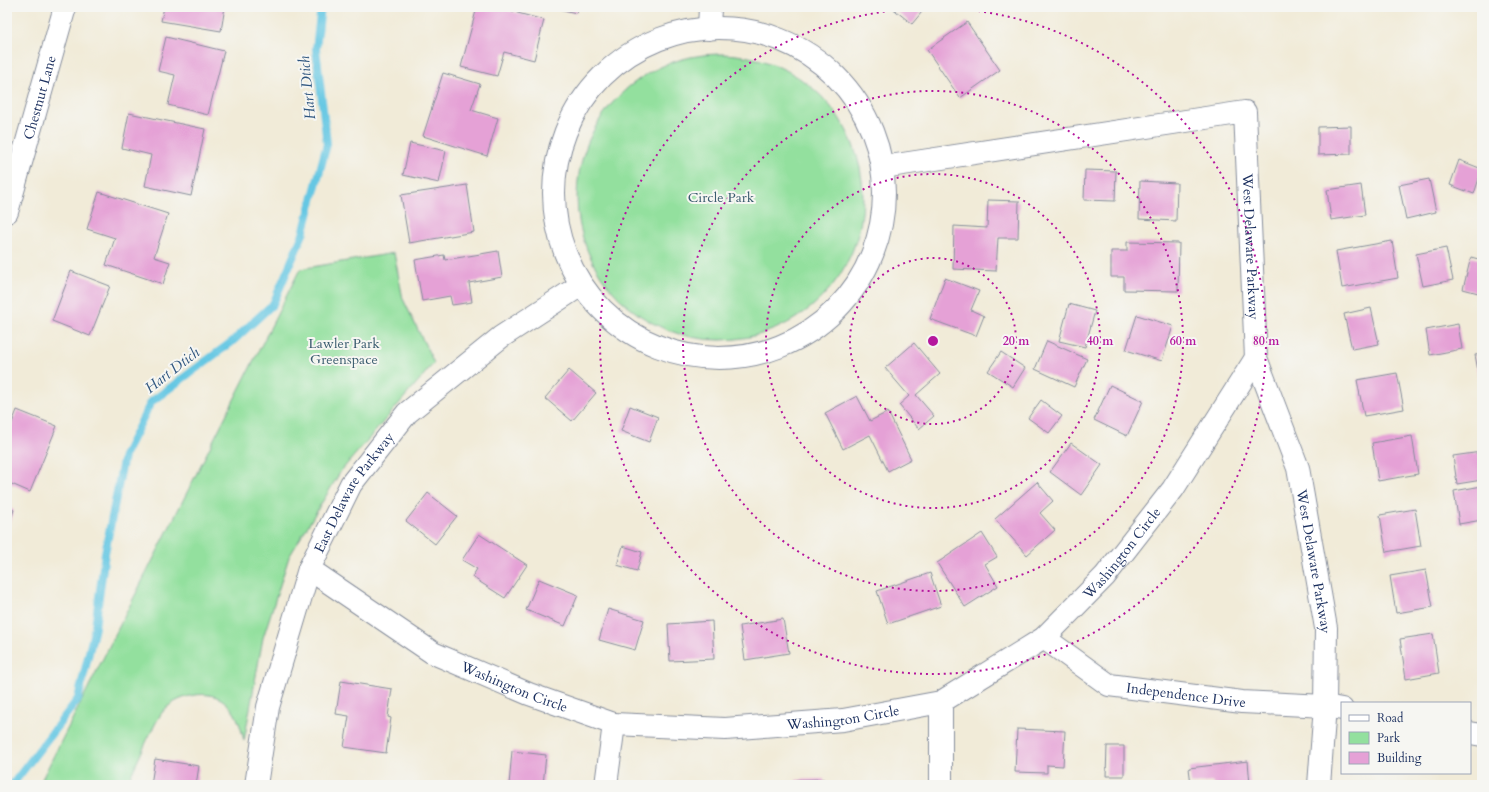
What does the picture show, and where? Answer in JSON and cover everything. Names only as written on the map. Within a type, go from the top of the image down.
[{"type":"street","name":"Chestnut Lane","points":[[7,212],[65,7]]},
{"type":"street","points":[[709,29],[710,7]]},
{"type":"street","points":[[709,29],[739,29],[769,36],[798,47],[823,64],[845,85],[863,110],[876,138],[883,167],[884,212],[873,256],[851,294],[819,326],[780,347],[736,358],[691,356],[648,343],[611,318],[581,285],[566,257],[557,227],[554,188],[556,164],[564,134],[579,106],[598,82],[621,60],[648,44],[678,34],[709,29]]},
{"type":"street","name":"West Delaware Parkway","points":[[883,167],[1245,112],[1256,358],[1298,468],[1326,628],[1334,707],[1319,785]]},
{"type":"street","name":"East Delaware Parkway","points":[[256,785],[268,707],[309,570],[351,484],[407,413],[501,337],[581,285]]},
{"type":"street","name":"Washington Circle","points":[[309,570],[432,653],[529,694],[614,724],[725,729],[843,720],[940,702],[1044,638],[1105,576],[1174,489],[1256,358]]},
{"type":"street","name":"Independence Drive","points":[[1044,638],[1109,684],[1242,702],[1334,707]]},
{"type":"street","points":[[940,702],[941,785]]},
{"type":"street","points":[[606,785],[614,724]]},
{"type":"street","points":[[1471,733],[1482,735]]},
{"type":"green space","name":"Circle Park","points":[[720,54],[748,57],[775,65],[799,78],[821,96],[839,118],[852,142],[860,169],[863,197],[860,225],[852,252],[839,276],[821,298],[799,316],[775,329],[748,337],[720,340],[692,337],[665,329],[641,316],[619,298],[601,276],[588,252],[580,225],[577,197],[580,169],[588,142],[601,118],[619,96],[641,78],[665,65],[692,57]]},
{"type":"green space","name":"Lawler Park Greenspace","points":[[394,253],[403,299],[434,363],[341,471],[289,557],[263,638],[244,741],[237,717],[228,705],[221,699],[213,696],[203,694],[193,695],[175,702],[167,707],[161,714],[126,785],[39,785],[300,269]]},
{"type":"building","points":[[164,7],[225,7],[221,31],[161,21]]},
{"type":"building","points":[[477,7],[495,7],[544,20],[534,60],[504,52],[497,76],[461,67]]},
{"type":"building","points":[[551,7],[578,7],[576,13]]},
{"type":"building","points":[[891,7],[926,7],[912,24]]},
{"type":"building","points":[[967,22],[1000,70],[960,98],[927,50]]},
{"type":"building","points":[[166,37],[224,51],[208,115],[168,105],[175,75],[158,71]]},
{"type":"building","points":[[443,73],[480,84],[471,110],[498,118],[487,156],[423,136]]},
{"type":"building","points":[[129,113],[205,129],[191,196],[145,186],[151,155],[122,148]]},
{"type":"building","points":[[1351,126],[1351,154],[1318,155],[1318,127]]},
{"type":"building","points":[[410,143],[446,151],[439,183],[403,175]]},
{"type":"building","points":[[1459,160],[1482,169],[1474,194],[1450,185]]},
{"type":"building","points":[[1085,170],[1116,171],[1115,201],[1084,200]]},
{"type":"building","points":[[1429,179],[1436,212],[1406,219],[1399,185]]},
{"type":"building","points":[[1140,181],[1177,183],[1176,221],[1139,219]]},
{"type":"building","points":[[467,185],[474,232],[409,243],[401,195]]},
{"type":"building","points":[[1361,185],[1365,215],[1331,220],[1327,190]]},
{"type":"building","points":[[99,192],[168,214],[154,257],[170,262],[163,284],[106,265],[115,238],[87,229]]},
{"type":"building","points":[[988,200],[1019,201],[1018,238],[998,238],[996,271],[953,269],[954,226],[987,228]]},
{"type":"building","points":[[1392,241],[1398,278],[1342,288],[1336,251]]},
{"type":"building","points":[[1127,242],[1179,243],[1178,291],[1124,290],[1124,277],[1111,277],[1111,251],[1127,251]]},
{"type":"building","points":[[1446,248],[1453,280],[1423,286],[1416,254]]},
{"type":"building","points":[[498,251],[502,277],[469,283],[472,302],[452,305],[450,296],[422,301],[415,260],[444,255],[445,260]]},
{"type":"building","points":[[1471,257],[1482,260],[1482,294],[1463,289]]},
{"type":"building","points":[[71,271],[110,286],[90,336],[52,321]]},
{"type":"building","points":[[945,278],[979,291],[971,310],[984,316],[976,336],[930,319]]},
{"type":"building","points":[[1069,304],[1095,311],[1085,347],[1059,341]]},
{"type":"building","points":[[1371,308],[1379,344],[1352,349],[1344,314]]},
{"type":"building","points":[[1137,315],[1173,326],[1162,361],[1126,350]]},
{"type":"building","points":[[1458,324],[1462,349],[1430,355],[1426,330]]},
{"type":"building","points":[[1047,341],[1087,359],[1074,387],[1035,369]]},
{"type":"building","points":[[914,343],[940,374],[916,395],[934,416],[919,429],[899,405],[909,396],[885,368]]},
{"type":"building","points":[[1001,352],[1025,368],[1013,387],[988,371]]},
{"type":"building","points":[[1482,354],[1482,381],[1480,381],[1475,355]]},
{"type":"building","points":[[569,370],[596,393],[572,421],[545,398]]},
{"type":"building","points":[[1397,373],[1404,409],[1364,416],[1357,380]]},
{"type":"building","points":[[1110,385],[1143,401],[1127,436],[1094,420]]},
{"type":"building","points":[[857,396],[870,421],[888,412],[911,459],[888,471],[870,435],[843,449],[825,413]]},
{"type":"building","points":[[1041,400],[1062,416],[1049,433],[1028,418]]},
{"type":"building","points":[[630,406],[658,417],[649,442],[621,431]]},
{"type":"building","points":[[17,410],[57,426],[30,492],[7,482],[7,436]]},
{"type":"building","points":[[1412,436],[1418,474],[1378,481],[1372,443]]},
{"type":"building","points":[[1071,443],[1102,465],[1081,495],[1050,472]]},
{"type":"building","points":[[1481,452],[1482,480],[1457,484],[1453,456]]},
{"type":"building","points":[[1037,482],[1053,501],[1040,513],[1055,530],[1027,555],[995,519]]},
{"type":"building","points":[[1482,486],[1482,520],[1459,524],[1454,491]]},
{"type":"building","points":[[428,493],[457,516],[435,544],[406,521]]},
{"type":"building","points":[[7,507],[14,510],[7,529]]},
{"type":"building","points":[[1415,509],[1421,546],[1386,552],[1380,515]]},
{"type":"building","points":[[982,533],[997,557],[985,564],[998,586],[965,607],[937,563]]},
{"type":"building","points":[[479,534],[527,565],[505,598],[472,577],[477,569],[462,560]]},
{"type":"building","points":[[623,546],[642,552],[637,571],[617,565]]},
{"type":"building","points":[[1426,570],[1433,607],[1396,613],[1390,576]]},
{"type":"building","points":[[930,573],[941,606],[888,624],[877,591]]},
{"type":"building","points":[[539,579],[578,595],[565,626],[526,610]]},
{"type":"building","points":[[608,609],[644,620],[635,650],[599,640]]},
{"type":"building","points":[[783,619],[789,653],[745,660],[740,626]]},
{"type":"building","points":[[712,621],[714,659],[670,661],[668,624]]},
{"type":"building","points":[[1433,634],[1439,673],[1406,679],[1400,639]]},
{"type":"building","points":[[341,681],[392,689],[388,717],[391,718],[386,753],[344,747],[349,716],[336,714]]},
{"type":"building","points":[[1017,729],[1065,731],[1063,766],[1047,765],[1047,773],[1015,772]]},
{"type":"building","points":[[1107,746],[1124,746],[1124,776],[1106,776]]},
{"type":"building","points":[[512,751],[546,755],[543,785],[509,785]]},
{"type":"building","points":[[155,759],[199,766],[196,785],[151,785]]},
{"type":"building","points":[[1248,761],[1250,785],[1214,785],[1214,782],[1191,784],[1189,768]]},
{"type":"building","points":[[824,779],[824,785],[796,785],[796,780]]},
{"type":"waterway","name":"Hart Dtich","points":[[12,785],[78,699],[95,627],[105,553],[124,456],[151,402],[233,341],[273,304],[303,234],[327,144],[316,49],[321,7]]}]
